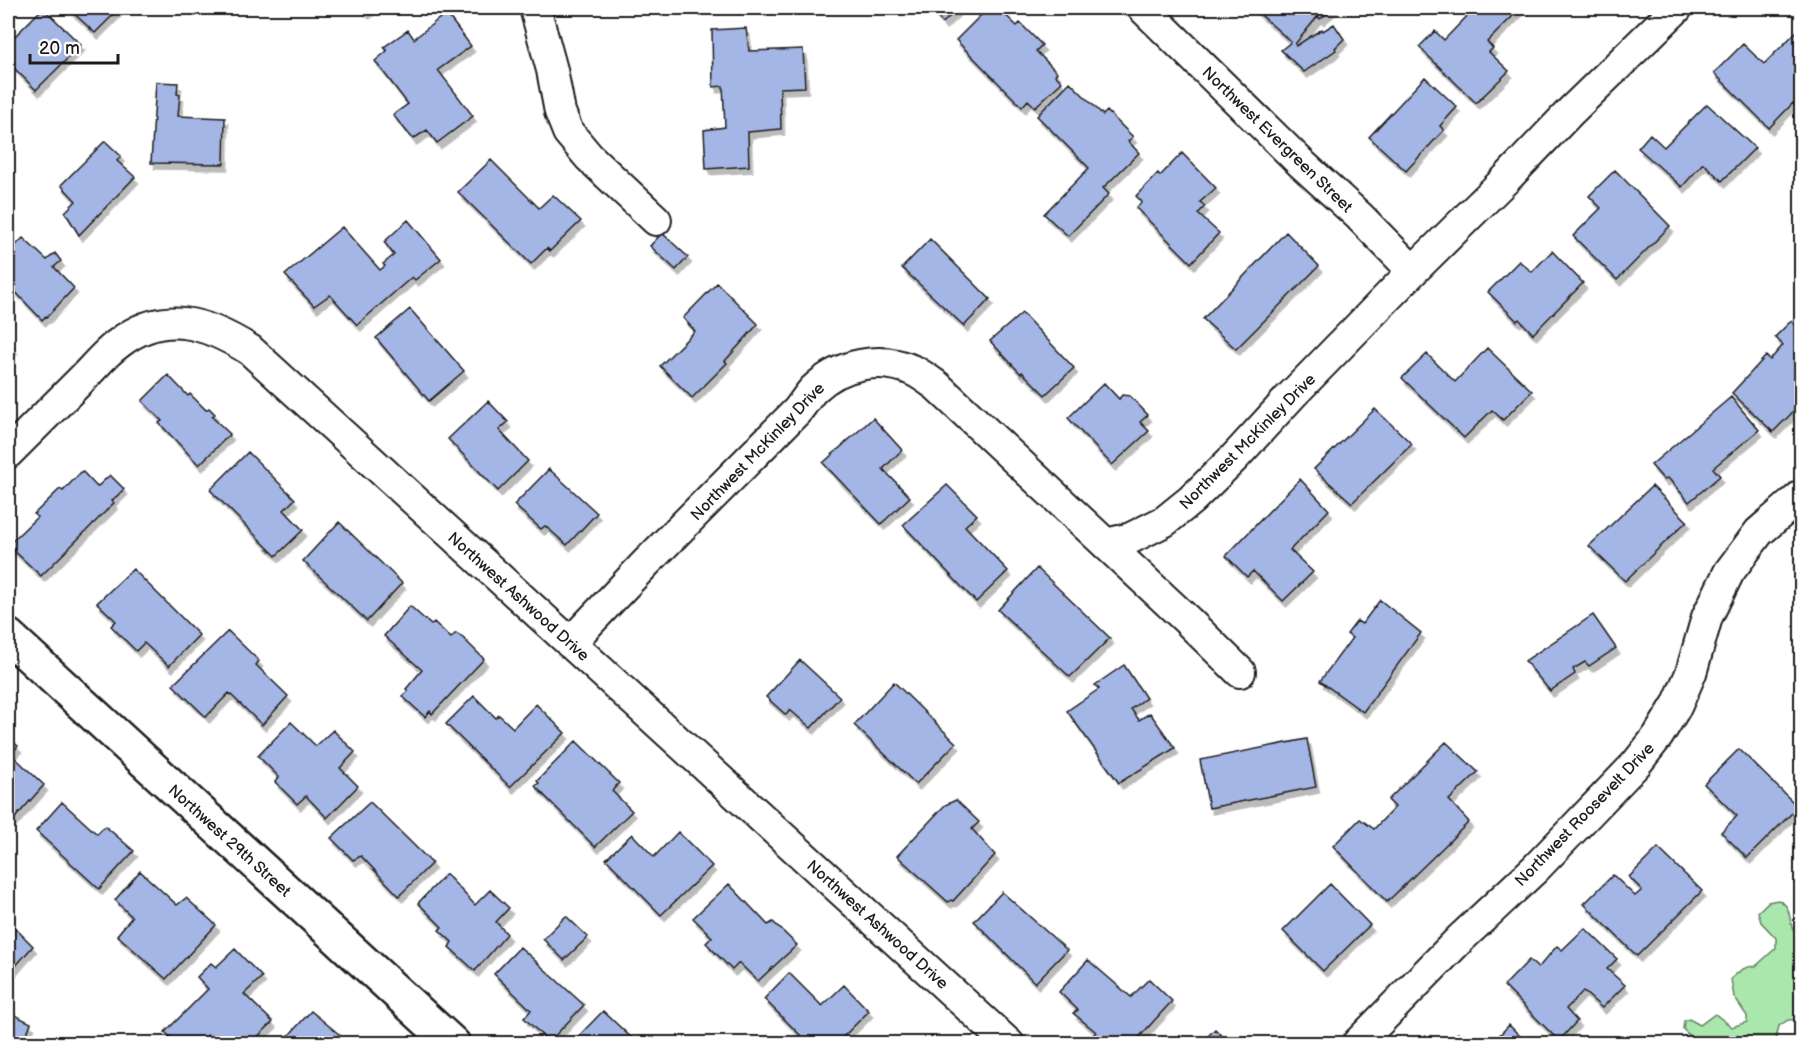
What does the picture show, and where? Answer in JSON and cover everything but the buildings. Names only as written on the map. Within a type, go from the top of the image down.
[{"type":"street","points":[[535,8],[552,70],[560,112],[568,132],[589,157],[656,220]]},
{"type":"street","name":"Northwest Evergreen Street","points":[[1143,8],[1413,271]]},
{"type":"street","name":"Northwest McKinley Drive","points":[[570,643],[797,411],[814,389],[837,372],[865,363],[885,363],[913,370],[937,386],[1106,544],[1131,538],[1165,521],[1191,500],[1571,111],[1677,8]]},
{"type":"street","name":"Northwest Ashwood Drive","points":[[8,453],[119,343],[144,328],[172,322],[201,325],[229,337],[250,350],[1009,1044]]},
{"type":"street","name":"Northwest Roosevelt Drive","points":[[1357,1044],[1460,939],[1534,869],[1636,764],[1658,736],[1677,705],[1691,673],[1707,617],[1729,572],[1759,532],[1802,495]]},
{"type":"street","points":[[1106,544],[1240,672]]},
{"type":"street","name":"Northwest 29th Street","points":[[8,636],[453,1044]]},
{"type":"green space","points":[[1778,900],[1788,909],[1793,930],[1801,931],[1801,1019],[1788,1020],[1779,1026],[1775,1043],[1696,1043],[1683,1029],[1684,1021],[1689,1019],[1700,1025],[1715,1014],[1732,1027],[1747,1022],[1747,1016],[1734,997],[1731,979],[1742,969],[1756,966],[1776,948],[1776,938],[1761,922],[1758,912],[1768,902]]}]
